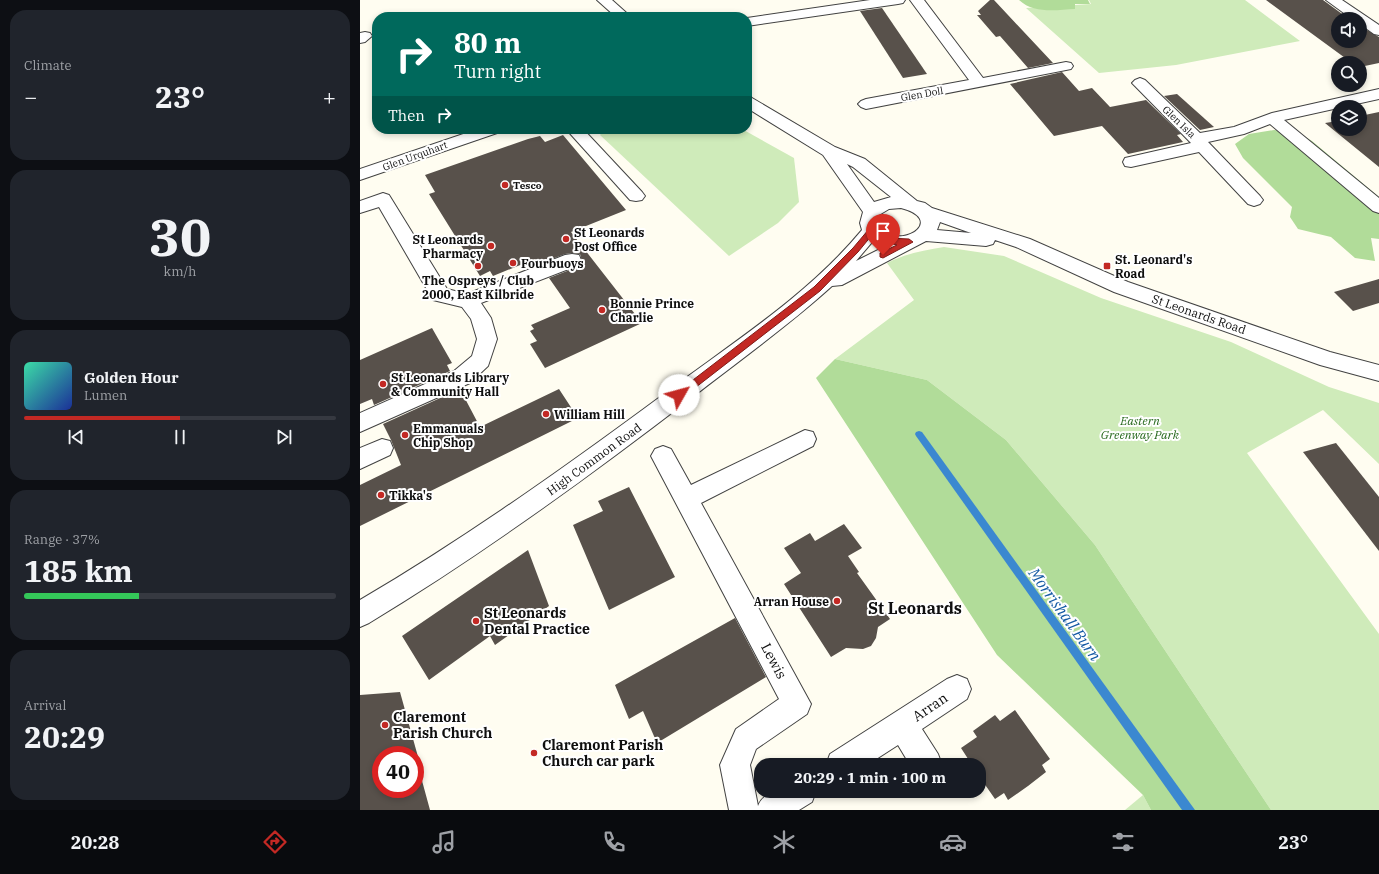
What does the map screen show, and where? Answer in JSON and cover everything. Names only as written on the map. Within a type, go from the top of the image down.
[{"type":"street","points":[[604,0],[618,12]]},
{"type":"street","points":[[752,20],[775,12],[898,0]]},
{"type":"street","points":[[917,0],[979,83]]},
{"type":"street","points":[[1333,0],[1379,31]]},
{"type":"street","name":"Glen Doll","points":[[866,104],[1066,66]]},
{"type":"street","name":"Glen Isla","points":[[1140,83],[1199,143],[1238,131],[1272,118],[1379,94]]},
{"type":"street","points":[[752,104],[829,151],[860,163],[910,203]]},
{"type":"street","points":[[1272,118],[1379,207]]},
{"type":"street","name":"Glen Urquhart","points":[[360,175],[479,134]]},
{"type":"street","points":[[579,134],[636,196]]},
{"type":"street","points":[[1131,162],[1199,143],[1254,200]]},
{"type":"street","points":[[829,151],[872,222],[878,236],[887,241],[898,242],[916,239],[929,230],[931,224],[930,218],[926,212],[916,205],[901,202],[884,204],[872,222]]},
{"type":"street","points":[[360,207],[383,199],[440,295],[469,301],[572,260]]},
{"type":"street","name":"St Leonards Road","points":[[926,212],[1023,243],[1121,286],[1327,359],[1379,373]]},
{"type":"street","name":"High Common Road","points":[[360,614],[401,591],[537,500],[616,444],[817,289],[855,250],[872,222]]},
{"type":"street","name":"High Common Road","points":[[817,289],[916,239]]},
{"type":"street","name":"St Leonards Road","points":[[916,239],[1023,243]]},
{"type":"street","points":[[360,423],[462,378],[481,360],[487,339],[481,318],[469,301]]},
{"type":"street","points":[[686,499],[805,439]]},
{"type":"street","points":[[360,459],[382,448]]},
{"type":"street","name":"Lewis","points":[[663,456],[797,704],[746,739],[735,765],[744,810]]},
{"type":"street","name":"Arran","points":[[852,758],[957,689]]},
{"type":"street","name":"Arran","points":[[903,725],[923,758]]},
{"type":"street","points":[[772,810],[790,798]]},
{"type":"green space","points":[[1019,0],[1088,0],[1090,4],[1075,4],[1075,9],[1046,10],[1031,7]]},
{"type":"green space","points":[[1089,0],[1245,0],[1300,41],[1176,65],[1099,73],[1026,8],[1091,4]]},
{"type":"green space","points":[[1274,130],[1297,132],[1312,141],[1379,197],[1379,209],[1376,210],[1379,213],[1379,239],[1371,238],[1375,261],[1355,258],[1331,237],[1298,229],[1290,217],[1292,207],[1243,158],[1235,144],[1249,134]]},
{"type":"green space","points":[[751,134],[794,158],[799,202],[778,223],[729,256],[600,135]]},
{"type":"green space","name":"Eastern Greenway Park","points":[[944,247],[1004,256],[1101,298],[1231,342],[1329,387],[1379,403],[1379,464],[1323,410],[1247,453],[1379,634],[1379,810],[1271,810],[1095,545],[1006,440],[927,380],[835,359],[914,300],[887,263],[915,253]]},
{"type":"green space","points":[[835,359],[927,380],[1006,440],[1095,545],[1271,810],[1151,810],[1143,795],[997,655],[816,378]]},
{"type":"green space","points":[[1143,795],[1151,810],[1125,810]]},
{"type":"building","points":[[990,0],[994,0],[1053,63],[1028,68],[1000,36],[996,37],[977,15],[981,15],[978,11]]},
{"type":"building","points":[[1266,0],[1323,0],[1339,12],[1331,12],[1331,48]]},
{"type":"building","points":[[882,8],[927,74],[903,78],[860,11]]},
{"type":"building","points":[[1367,30],[1379,37],[1379,63],[1367,66],[1367,56],[1342,56],[1332,48],[1367,48]]},
{"type":"building","points":[[1062,72],[1079,91],[1092,88],[1110,107],[1146,100],[1181,134],[1177,135],[1183,142],[1128,154],[1102,126],[1054,136],[1010,84]]},
{"type":"building","points":[[1177,94],[1214,127],[1200,130],[1164,96]]},
{"type":"building","points":[[1379,112],[1379,167],[1341,136],[1367,136],[1367,115]]},
{"type":"building","points":[[1331,122],[1331,128],[1325,123]]},
{"type":"building","points":[[563,135],[626,210],[571,232],[642,323],[545,368],[530,344],[537,341],[530,331],[534,329],[531,325],[570,308],[549,278],[580,266],[582,261],[580,254],[565,254],[539,264],[535,259],[493,276],[490,271],[480,276],[429,194],[435,192],[425,175],[528,139],[540,136],[545,142]]},
{"type":"building","points":[[1379,279],[1379,303],[1353,311],[1334,292]]},
{"type":"building","name":"St Leonards Library & Community Hall","points":[[432,328],[452,363],[447,365],[450,371],[374,405],[372,399],[360,404],[360,360]]},
{"type":"building","points":[[460,389],[480,427],[559,389],[578,418],[360,526],[360,485],[401,465],[383,424]]},
{"type":"building","points":[[1336,443],[1379,497],[1379,551],[1303,452]]},
{"type":"building","points":[[629,487],[675,577],[609,610],[573,525],[603,511],[598,501]]},
{"type":"building","name":"Arran House","points":[[844,524],[862,548],[848,556],[859,572],[857,573],[890,619],[878,627],[876,638],[871,646],[863,649],[846,648],[831,657],[784,584],[801,573],[784,548],[810,533],[815,541]]},
{"type":"building","name":"St Leonards Dental Practice","points":[[528,550],[549,606],[495,645],[490,636],[429,680],[402,636]]},
{"type":"building","points":[[735,618],[766,677],[657,743],[643,711],[629,719],[615,685]]},
{"type":"building","name":"Claremont Parish Church","points":[[400,692],[415,746],[372,746],[372,798],[424,798],[424,788],[430,810],[360,810],[360,695]]},
{"type":"building","points":[[1015,710],[1050,759],[1042,765],[1046,772],[1008,800],[1004,793],[995,799],[986,786],[986,758],[967,758],[961,748],[977,737],[973,731],[995,715],[1000,721]]},
{"type":"waterway","name":"Morrishall Burn","points":[[919,434],[1189,810]]},
{"type":"place","name":"Tesco","points":[[505,185]]},
{"type":"place","name":"St Leonards Post Office","points":[[566,239]]},
{"type":"place","name":"St Leonards Pharmacy","points":[[491,246]]},
{"type":"place","name":"Fourbuoys","points":[[513,263]]},
{"type":"place","name":"The Ospreys / Club 2000, East Kilbride","points":[[478,266]]},
{"type":"place","name":"St. Leonard's Road","points":[[1107,266]]},
{"type":"place","name":"Bonnie Prince Charlie","points":[[602,310]]},
{"type":"place","name":"St Leonards Library & Community Hall","points":[[383,384]]},
{"type":"place","name":"William Hill","points":[[546,414]]},
{"type":"place","name":"Emmanuals Chip Shop","points":[[405,435]]},
{"type":"place","name":"Tikka's","points":[[381,495]]},
{"type":"place","name":"Arran House","points":[[837,601]]},
{"type":"place","name":"St Leonards Dental Practice","points":[[476,621]]},
{"type":"place","name":"Claremont Parish Church","points":[[385,725]]},
{"type":"place","name":"Claremont Parish Church car park","points":[[534,753]]},
{"type":"district","name":"St Leonards","points":[[915,608]]},
{"type":"route","points":[[679,395],[817,289],[855,250],[871,231],[887,241],[909,242],[883,255]]}]
